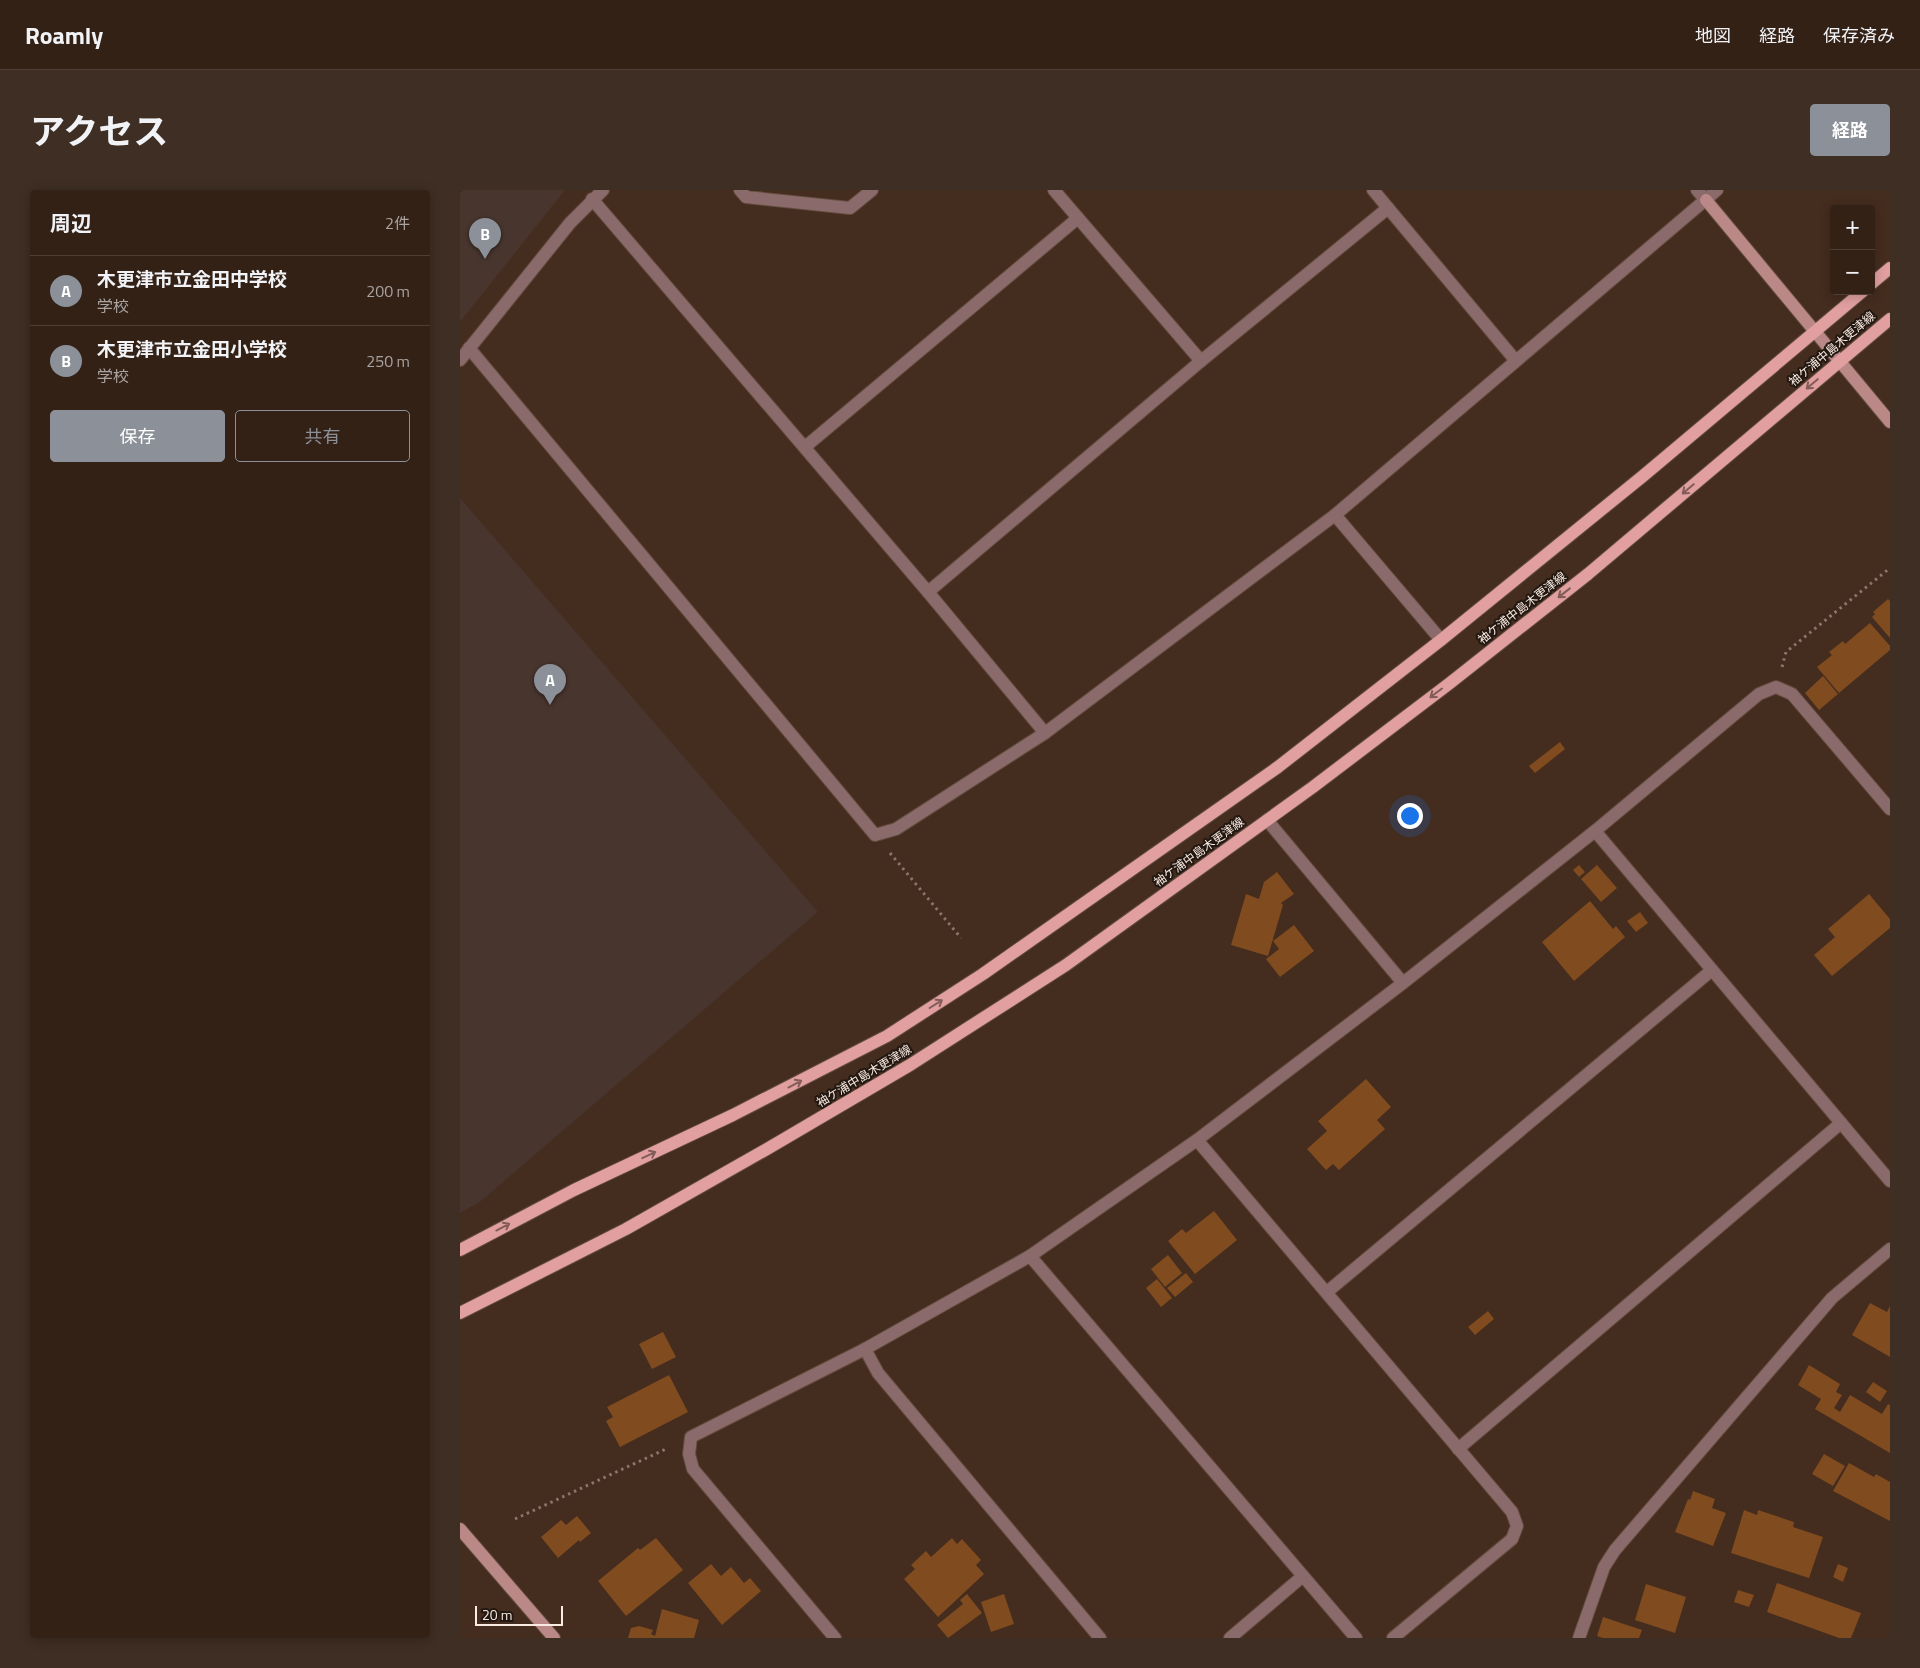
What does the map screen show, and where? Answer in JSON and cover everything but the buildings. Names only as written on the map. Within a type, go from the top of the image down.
[{"type":"main road","points":[[1875,281],[1890,268]]},
{"type":"main road","name":"袖ケ浦中島木更津線","points":[[460,1250],[574,1190],[733,1116],[887,1036],[983,974],[1270,772],[1441,640],[1643,476],[1858,295]]},
{"type":"main road","name":"袖ケ浦中島木更津線","points":[[460,1314],[626,1229],[910,1065],[1066,965],[1267,820],[1581,580],[1890,319]]},
{"type":"street","points":[[460,360],[570,222],[603,190]]},
{"type":"street","points":[[740,190],[746,197],[850,208],[872,190]]},
{"type":"street","points":[[1054,190],[1201,361]]},
{"type":"street","points":[[1373,190],[1516,361]]},
{"type":"street","points":[[470,348],[875,836],[896,829],[1045,733],[1335,515],[1516,361],[1702,195],[1717,190]]},
{"type":"street","points":[[1702,195],[1890,422]]},
{"type":"street","points":[[592,199],[805,447],[1045,733]]},
{"type":"street","points":[[928,592],[1201,361],[1388,208]]},
{"type":"street","points":[[805,447],[1078,218]]},
{"type":"street","points":[[1335,515],[1441,640]]},
{"type":"street","points":[[835,1638],[693,1469],[689,1454],[691,1437],[865,1349],[1030,1256],[1197,1140],[1404,983],[1595,831],[1759,694],[1776,687],[1792,694],[1890,810]]},
{"type":"street","points":[[1267,820],[1404,983]]},
{"type":"street","points":[[1595,831],[1890,1182]]},
{"type":"street","points":[[1327,1292],[1712,970]]},
{"type":"street","points":[[1458,1449],[1841,1123]]},
{"type":"street","points":[[1197,1140],[1512,1512],[1517,1526],[1512,1539],[1393,1638]]},
{"type":"street","points":[[1579,1638],[1604,1567],[1615,1550],[1832,1298],[1890,1249]]},
{"type":"street","points":[[1030,1256],[1356,1638]]},
{"type":"street","points":[[865,1349],[878,1374],[1100,1638]]},
{"type":"street","points":[[460,1529],[554,1638]]},
{"type":"street","points":[[1230,1638],[1303,1576]]},
{"type":"path","points":[[1776,687],[1786,652],[1890,568]]},
{"type":"path","points":[[875,836],[961,938]]},
{"type":"path","points":[[515,1519],[691,1437]]},
{"type":"shaded area","points":[[460,190],[565,190],[460,322]]},
{"type":"shaded area","points":[[460,498],[818,912],[481,1201],[460,1213]]},
{"type":"place","name":"木更津市立金田小学校","points":[[485,259]]},
{"type":"place","name":"木更津市立金田中学校","points":[[550,705]]}]
